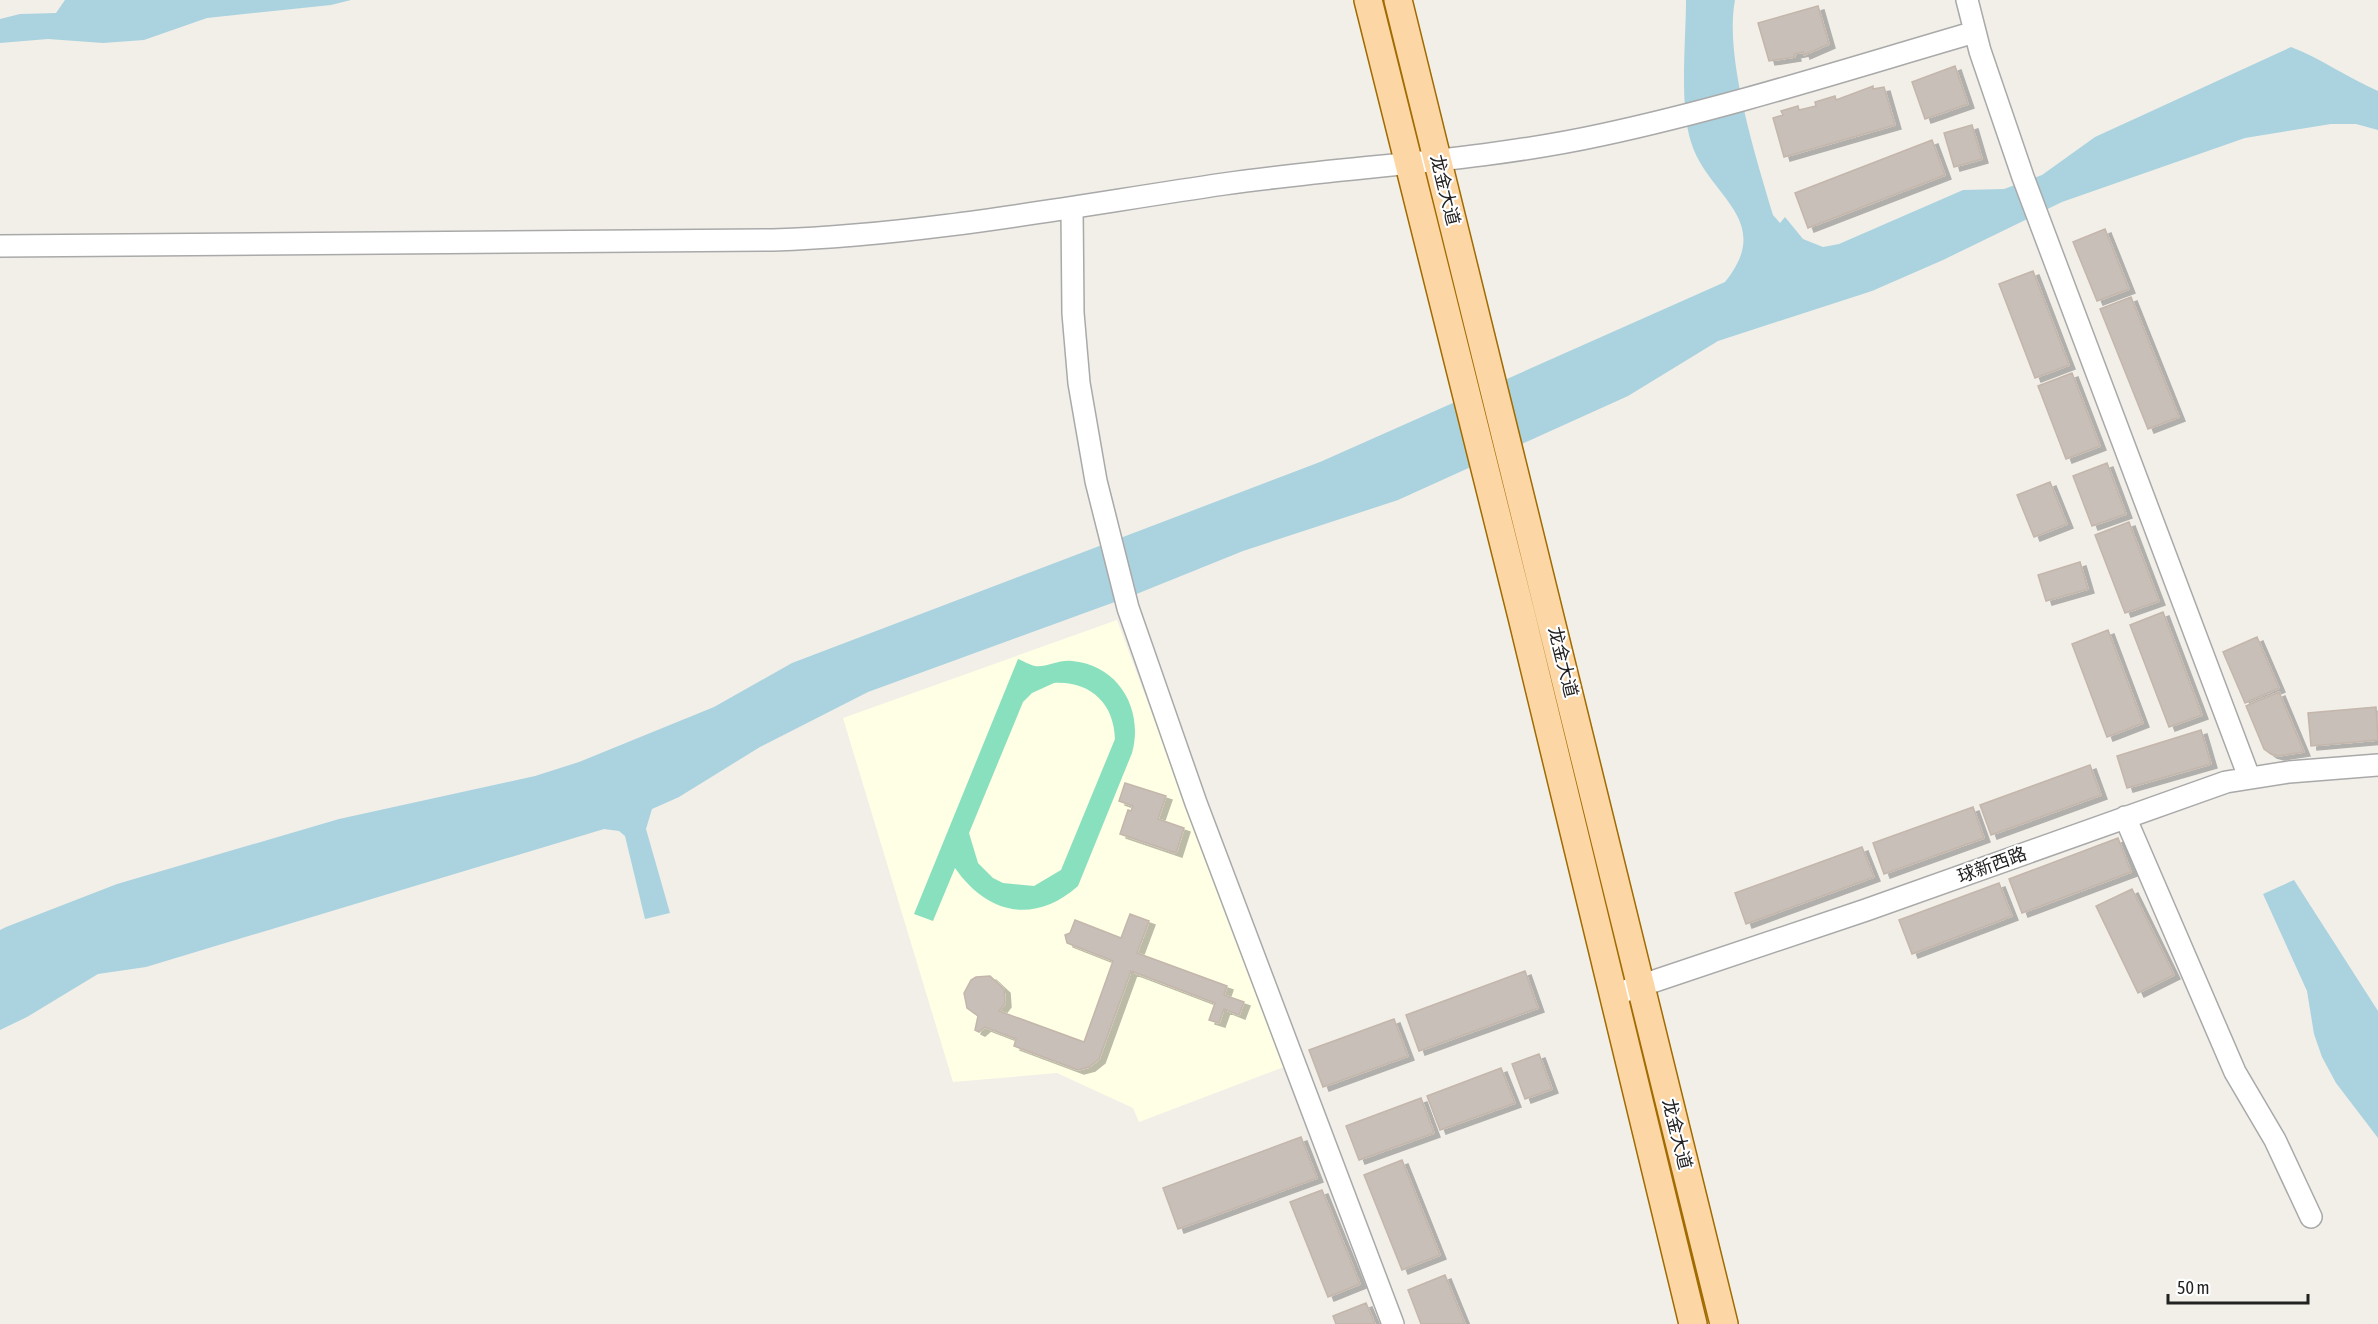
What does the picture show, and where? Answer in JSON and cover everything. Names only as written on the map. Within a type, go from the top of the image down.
[{"type":"main road","name":"龙金大道","points":[[1368,0],[1499,526],[1693,1324]]},
{"type":"main road","name":"龙金大道","points":[[1398,0],[1724,1324]]},
{"type":"street","points":[[1967,0],[1975,32],[2023,177],[2249,777]]},
{"type":"street","points":[[0,246],[772,240],[873,235],[1227,184],[1438,161],[1600,135],[1754,96],[1975,32]]},
{"type":"street","points":[[1072,208],[1073,314],[1079,382],[1086,432],[1128,608],[1196,803],[1393,1324]]},
{"type":"street","name":"球新西路","points":[[1613,995],[1866,910],[2196,791],[2249,777],[2378,765]]},
{"type":"street","points":[[2125,817],[2235,1072],[2275,1140],[2311,1217]]},
{"type":"shaded area","points":[[1117,620],[1284,1067],[1139,1122],[1133,1108],[1057,1073],[953,1082],[843,718]]},
{"type":"green space","points":[[1018,659],[1035,666],[1072,661],[1089,664],[1103,671],[1124,692],[1131,706],[1135,737],[1132,753],[1078,886],[1045,906],[1028,910],[1012,909],[982,896],[955,868],[933,921],[914,914]],"holes":[[[1054,683],[1067,683],[1089,690],[1105,705],[1114,726],[1115,739],[1061,870],[1034,886],[1003,883],[993,878],[978,863],[969,833],[1023,702],[1032,693]]]},
{"type":"water","points":[[65,0],[351,0],[331,5],[207,18],[144,40],[103,43],[48,39],[0,43],[0,19],[20,14],[56,13]]},
{"type":"water","points":[[1686,0],[1735,0],[1734,50],[1738,78],[1751,137],[1773,215],[1780,223],[1785,217],[1803,239],[1823,247],[1839,244],[1963,190],[2004,189],[2042,175],[2095,137],[2291,47],[2378,91],[2378,130],[2356,124],[2331,124],[2245,138],[2062,202],[1943,260],[1872,291],[1718,341],[1628,396],[1398,500],[1243,551],[1134,595],[868,692],[760,747],[679,797],[652,809],[646,829],[670,913],[645,919],[625,836],[619,831],[604,829],[146,967],[98,974],[27,1017],[0,1030],[0,930],[6,927],[117,884],[339,819],[535,776],[579,762],[714,707],[792,663],[1320,462],[1725,282],[1739,260],[1743,241],[1741,224],[1699,161],[1687,127],[1684,91]]},
{"type":"water","points":[[2294,880],[2378,1011],[2378,1138],[2336,1083],[2322,1057],[2314,1034],[2307,991],[2263,894]]},
{"type":"building","points":[[1818,6],[1829,44],[1804,55],[1803,52],[1794,54],[1795,57],[1769,61],[1758,23]]},
{"type":"building","points":[[1955,66],[1968,104],[1925,119],[1912,82]]},
{"type":"building","points":[[1873,86],[1873,89],[1884,87],[1895,125],[1784,157],[1773,118],[1783,115],[1781,111],[1798,106],[1799,110],[1816,106],[1815,102],[1835,96],[1836,100]]},
{"type":"building","points":[[1972,125],[1982,159],[1954,167],[1944,133]]},
{"type":"building","points":[[1932,140],[1945,175],[1808,228],[1795,193]]},
{"type":"building","points":[[2105,229],[2129,289],[2097,301],[2073,242]]},
{"type":"building","points":[[2033,271],[2069,365],[2035,378],[1999,284]]},
{"type":"building","points":[[2131,297],[2179,417],[2148,429],[2100,309]]},
{"type":"building","points":[[2072,373],[2100,446],[2066,459],[2038,386]]},
{"type":"building","points":[[2107,463],[2126,514],[2092,526],[2073,476]]},
{"type":"building","points":[[2050,482],[2067,524],[2034,537],[2017,495]]},
{"type":"building","points":[[2129,522],[2159,601],[2125,613],[2095,535]]},
{"type":"building","points":[[2080,562],[2088,589],[2046,601],[2038,575]]},
{"type":"building","points":[[2163,612],[2202,715],[2169,727],[2130,625]]},
{"type":"building","points":[[2108,630],[2143,723],[2107,737],[2072,644]]},
{"type":"building","points":[[2257,637],[2279,688],[2245,703],[2223,652]]},
{"type":"building","points":[[2279,692],[2304,752],[2278,756],[2264,749],[2246,706]]},
{"type":"building","points":[[2376,707],[2378,740],[2311,746],[2308,713]]},
{"type":"building","points":[[2201,730],[2211,764],[2127,788],[2117,756]]},
{"type":"building","points":[[2090,765],[2101,795],[1991,835],[1980,805]]},
{"type":"building","points":[[1125,783],[1166,796],[1158,819],[1184,828],[1176,853],[1120,834],[1128,810],[1131,811],[1133,806],[1119,801]]},
{"type":"building","points":[[1973,807],[1984,838],[1884,874],[1873,843]]},
{"type":"building","points":[[2118,838],[2131,872],[2022,913],[2009,879]]},
{"type":"building","points":[[1862,847],[1874,877],[1746,924],[1735,893]]},
{"type":"building","points":[[1999,883],[2012,916],[1912,954],[1899,920]]},
{"type":"building","points":[[2132,889],[2174,975],[2138,993],[2096,906]]},
{"type":"building","points":[[1130,914],[1149,921],[1137,953],[1227,986],[1224,995],[1244,1002],[1239,1015],[1224,1009],[1219,1023],[1209,1020],[1215,1003],[1131,971],[1099,1059],[1089,1067],[1078,1070],[1014,1046],[1016,1039],[985,1027],[979,1032],[975,1030],[978,1016],[967,1008],[964,993],[971,980],[976,977],[990,976],[1004,989],[1005,1003],[999,1011],[1084,1042],[1113,961],[1067,943],[1065,935],[1070,933],[1075,920],[1121,938]]},
{"type":"building","points":[[1525,971],[1538,1008],[1419,1051],[1406,1015]]},
{"type":"building","points":[[1394,1019],[1408,1056],[1323,1087],[1309,1050]]},
{"type":"building","points":[[1539,1054],[1552,1089],[1525,1099],[1512,1064]]},
{"type":"building","points":[[1501,1068],[1515,1103],[1440,1130],[1427,1096]]},
{"type":"building","points":[[1421,1098],[1434,1133],[1359,1160],[1346,1126]]},
{"type":"building","points":[[1301,1137],[1317,1178],[1178,1229],[1163,1188]]},
{"type":"building","points":[[1402,1160],[1440,1255],[1402,1270],[1364,1175]]},
{"type":"building","points":[[1322,1190],[1360,1284],[1328,1297],[1290,1202]]},
{"type":"building","points":[[1445,1275],[1465,1324],[1421,1324],[1408,1290]]},
{"type":"building","points":[[1366,1303],[1375,1324],[1336,1324],[1333,1316]]}]
